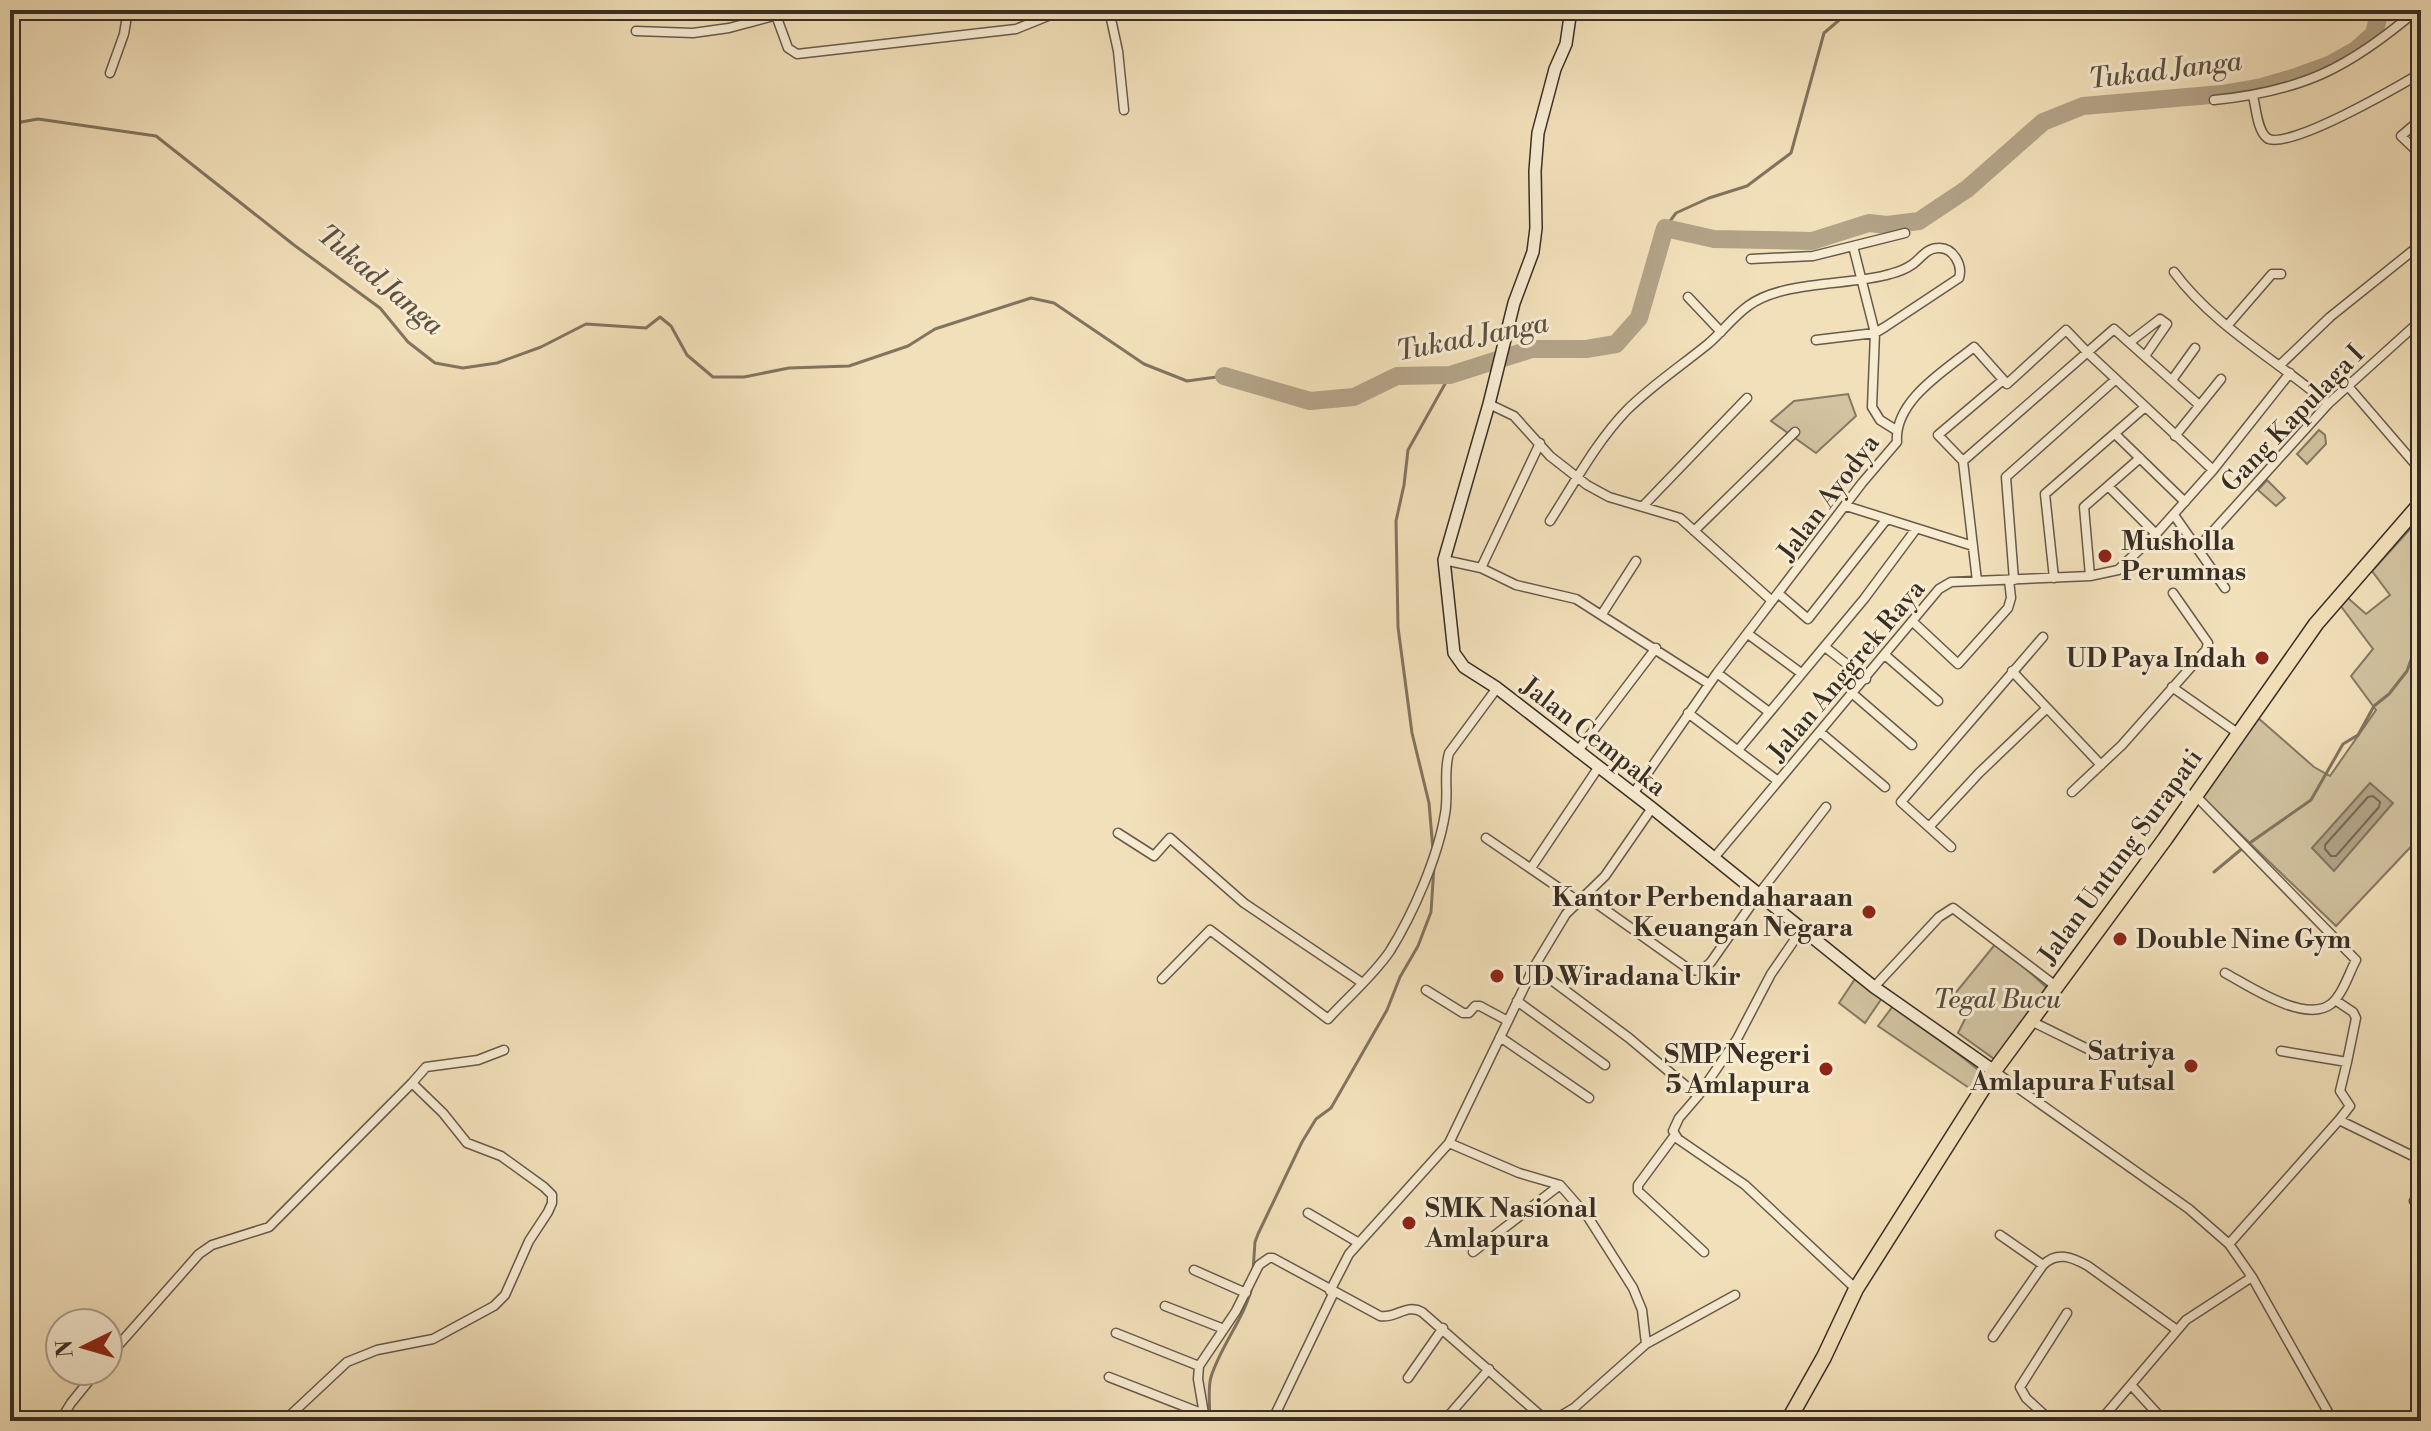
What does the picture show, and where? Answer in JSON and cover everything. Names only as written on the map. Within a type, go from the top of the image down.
[{"type":"highway","name":"Jalan Untung Surapati","points":[[1788,1421],[1817,1371],[1856,1289],[1994,1071],[2339,595],[2421,503]]},
{"type":"street","points":[[110,73],[124,34],[128,10]]},
{"type":"street","points":[[636,31],[693,33],[729,28],[776,12],[788,48],[797,54],[1016,29],[1063,10]]},
{"type":"street","points":[[1109,10],[1118,51],[1124,110]]},
{"type":"street","name":"Jalan Cempaka","points":[[1571,10],[1566,44],[1555,69],[1538,133],[1533,252],[1514,303],[1489,404],[1444,560],[1454,653],[1464,667],[1497,688],[1652,808],[1874,987],[1994,1071]]},
{"type":"street","points":[[2214,100],[2253,96],[2313,79],[2346,64],[2417,10]]},
{"type":"street","points":[[2253,96],[2263,134],[2270,140],[2281,140],[2338,118],[2421,73]]},
{"type":"street","points":[[2421,119],[2401,136],[2421,155]]},
{"type":"street","points":[[1751,259],[1813,256],[1905,233]]},
{"type":"street","points":[[2279,366],[2330,317],[2421,244]]},
{"type":"street","points":[[1853,246],[1875,333],[1872,407],[1880,420],[1896,430]]},
{"type":"street","points":[[1550,521],[1599,445],[1628,409],[1749,305],[1760,299],[1810,286],[1901,270],[1937,248],[1948,250],[1955,256],[1961,267],[1959,278],[1927,302],[1875,333],[1816,340]]},
{"type":"street","points":[[2174,272],[2227,326],[2328,404]]},
{"type":"street","points":[[2227,326],[2272,274],[2281,274]]},
{"type":"street","points":[[1688,297],[1721,332]]},
{"type":"street","points":[[2130,342],[2160,319],[2167,324],[2145,356]]},
{"type":"street","name":"Gang Kapulaga I","points":[[2197,549],[2328,404],[2421,320]]},
{"type":"street","points":[[1963,461],[2114,329],[2198,404]]},
{"type":"street","points":[[1977,581],[1963,461],[1938,435],[2003,380],[2007,384],[2066,330],[2115,380],[2213,470]]},
{"type":"street","name":"Jalan Ayodya","points":[[1633,794],[1717,673],[1862,483],[1897,442],[1896,430],[1913,400],[1974,347],[2003,380]]},
{"type":"street","points":[[2172,380],[2195,348]]},
{"type":"street","name":"Jalan Anggrek Raya","points":[[1713,859],[1945,584],[2090,576],[2118,570],[2174,515],[2290,373]]},
{"type":"street","points":[[2175,436],[2221,379]]},
{"type":"street","points":[[1912,621],[1958,664],[2008,608],[2012,580],[2006,477],[2115,380]]},
{"type":"street","points":[[2347,385],[2421,471]]},
{"type":"street","points":[[1643,506],[1747,398]]},
{"type":"street","name":"Jalan Ayodya","points":[[1489,404],[1514,416],[1577,479],[1609,497],[1680,518],[1776,597]]},
{"type":"street","points":[[2054,578],[2045,494],[2145,407]]},
{"type":"street","points":[[1694,531],[1795,432]]},
{"type":"street","points":[[2115,434],[2185,502]]},
{"type":"street","points":[[1481,568],[1540,443]]},
{"type":"street","points":[[2090,576],[2084,507],[2140,458]]},
{"type":"street","points":[[2108,486],[2156,534]]},
{"type":"street","points":[[1846,506],[1973,546]]},
{"type":"street","points":[[2174,515],[2225,588]]},
{"type":"street","points":[[1776,597],[1808,619],[1886,520]]},
{"type":"street","points":[[1739,749],[1825,647],[1916,529]]},
{"type":"street","points":[[1444,560],[1481,568],[1516,585],[1576,599],[1709,684]]},
{"type":"street","points":[[1602,614],[1636,561]]},
{"type":"street","points":[[2072,792],[2122,745],[2204,654],[2208,646],[2173,593]]},
{"type":"street","points":[[1748,634],[1801,673]]},
{"type":"street","points":[[1951,847],[1901,802],[2043,637]]},
{"type":"street","points":[[1825,647],[1866,679]]},
{"type":"street","points":[[1577,752],[1656,648]]},
{"type":"street","points":[[1885,655],[1938,701]]},
{"type":"street","points":[[2012,671],[2101,765]]},
{"type":"street","points":[[1717,673],[1769,712]]},
{"type":"street","points":[[2172,687],[2239,734]]},
{"type":"street","points":[[1162,979],[1210,930],[1328,1019],[1390,951],[1410,912],[1433,857],[1446,812],[1445,782],[1449,753],[1497,688]]},
{"type":"street","points":[[1853,694],[1912,745]]},
{"type":"street","points":[[1929,827],[1979,773],[2047,708]]},
{"type":"street","points":[[1688,713],[1778,781]]},
{"type":"street","points":[[1820,732],[1885,787]]},
{"type":"street","points":[[1531,868],[1598,768]]},
{"type":"street","points":[[2195,795],[2356,960],[2335,1000],[2316,1010],[2295,1007],[2265,995],[2225,973]]},
{"type":"street","points":[[1486,838],[1696,972],[1705,969],[1826,807]]},
{"type":"street","points":[[1272,1421],[1346,1259],[1449,1143],[1534,967],[1566,914],[1605,876],[1652,808]]},
{"type":"street","points":[[1118,833],[1154,856],[1170,838],[1244,903],[1361,982]]},
{"type":"street","points":[[1874,987],[1939,917],[1953,908],[2057,987]]},
{"type":"street","points":[[1704,1252],[1638,1191],[1638,1185],[1675,1135],[1674,1126],[1679,1118],[1737,1039],[1771,974],[1802,929]]},
{"type":"street","points":[[1534,967],[1629,1038],[1698,1096]]},
{"type":"street","points":[[1426,990],[1463,1013],[1469,1013],[1475,1006],[1483,1006],[1508,1021]]},
{"type":"street","points":[[2229,1244],[2350,1106],[2340,1091],[2356,1018],[2353,1012],[2335,1000]]},
{"type":"street","points":[[1517,1001],[1605,1065]]},
{"type":"street","points":[[2031,1021],[2098,1054]]},
{"type":"street","points":[[1500,1037],[1589,1098]]},
{"type":"street","points":[[124,1339],[199,1254],[212,1245],[269,1227],[426,1067],[478,1060],[504,1050]]},
{"type":"street","points":[[2281,1051],[2347,1062]]},
{"type":"street","points":[[1994,1071],[2189,1209],[2229,1244],[2252,1277],[2333,1421]]},
{"type":"street","points":[[284,1421],[347,1362],[377,1350],[433,1339],[494,1306],[505,1295],[529,1241],[550,1208],[552,1199],[549,1191],[501,1156],[467,1143],[443,1113],[412,1083]]},
{"type":"street","points":[[2339,1120],[2421,1160]]},
{"type":"street","points":[[1675,1135],[1745,1185],[1856,1289]]},
{"type":"street","points":[[1449,1143],[1519,1173],[1560,1185],[1588,1217],[1633,1288],[1642,1310],[1646,1344]]},
{"type":"street","points":[[1473,1252],[1560,1185]]},
{"type":"street","points":[[1308,1213],[1359,1243]]},
{"type":"street","points":[[2000,1235],[2043,1265]]},
{"type":"street","points":[[1993,1337],[2043,1265],[2055,1257],[2075,1258],[2177,1330]]},
{"type":"street","points":[[1204,1418],[1199,1393],[1199,1366],[1246,1293],[1256,1269],[1269,1258],[1388,1317],[1415,1308],[1443,1328],[1541,1416],[1554,1420],[1574,1408],[1646,1344],[1735,1295]]},
{"type":"street","points":[[1194,1270],[1246,1293]]},
{"type":"street","points":[[2100,1421],[2186,1320],[2252,1277]]},
{"type":"street","points":[[1165,1306],[1224,1329]]},
{"type":"street","points":[[2051,1421],[2032,1404],[2020,1387],[2067,1313]]},
{"type":"street","points":[[1408,1378],[1443,1328]]},
{"type":"street","points":[[1116,1333],[1199,1366]]},
{"type":"street","points":[[1444,1421],[1489,1369]]},
{"type":"street","points":[[1109,1377],[1204,1418]]},
{"type":"street","points":[[2132,1386],[2164,1421]]},
{"type":"street","points":[[60,1421],[84,1387]]},
{"type":"green space","points":[[1848,394],[1856,416],[1816,453],[1771,421],[1794,401]]},
{"type":"green space","points":[[2319,430],[2325,435],[2326,444],[2307,464],[2297,454]]},
{"type":"green space","points":[[2267,480],[2285,498],[2276,506],[2258,490]]},
{"type":"green space","points":[[2421,517],[2421,836],[2336,926],[2200,795],[2257,717],[2314,767],[2330,776],[2376,710],[2351,676],[2373,649],[2340,605],[2348,598],[2366,614],[2390,595],[2372,571]]},
{"type":"green space","name":"Tegal Bucu","points":[[1997,942],[2047,988],[1997,1061],[1958,1033],[1966,1017],[1949,1001]]},
{"type":"green space","points":[[1855,979],[1882,998],[1865,1023],[1839,1003]]},
{"type":"green space","points":[[1893,1006],[1986,1077],[1975,1092],[1878,1026]]},
{"type":"water","points":[[2370,783],[2393,803],[2334,871],[2312,848]]},
{"type":"waterway","points":[[1665,228],[1676,213],[1747,186],[1791,153],[1824,33],[1851,10]]},
{"type":"waterway","name":"Tukad Janga","points":[[1224,376],[1310,401],[1354,397],[1397,376],[1450,375],[1532,349],[1586,349],[1616,344],[1639,318],[1665,228],[1714,239],[1812,241],[1869,223],[1887,225],[1919,221],[1967,189],[2043,122],[2083,106],[2222,94],[2293,78],[2329,65],[2356,50],[2374,34],[2380,10]]},
{"type":"waterway","name":"Tukad Janga","points":[[10,124],[38,119],[156,136],[294,245],[380,308],[408,342],[435,363],[463,368],[497,363],[541,347],[586,324],[646,328],[660,317],[671,326],[687,355],[713,377],[744,377],[789,368],[849,366],[908,346],[935,329],[1031,298],[1054,303],[1144,364],[1187,381],[1224,376]]},
{"type":"waterway","points":[[1433,850],[1429,803],[1412,733],[1398,627],[1396,521],[1408,450],[1450,375]]},
{"type":"waterway","points":[[2214,872],[2311,800],[2343,744],[2358,735],[2374,706],[2389,694],[2407,671],[2420,634]]},
{"type":"waterway","points":[[1253,1271],[1258,1234],[1302,1142],[1316,1119],[1331,1108],[1387,1010],[1400,977],[1418,946],[1431,912],[1434,866]]},
{"type":"waterway","points":[[1209,1421],[1211,1377],[1252,1287]]},
{"type":"place","name":"Musholla Perumnas","points":[[2105,556]]},
{"type":"place","name":"UD Paya Indah","points":[[2262,658]]},
{"type":"place","name":"Kantor Perbendaharaan Keuangan Negara","points":[[1869,912]]},
{"type":"place","name":"Double Nine Gym","points":[[2120,939]]},
{"type":"place","name":"UD Wiradana Ukir","points":[[1497,976]]},
{"type":"place","name":"Satriya Amlapura Futsal","points":[[2191,1066]]},
{"type":"place","name":"SMP Negeri 5 Amlapura","points":[[1826,1069]]},
{"type":"place","name":"SMK Nasional Amlapura","points":[[1409,1223]]}]
